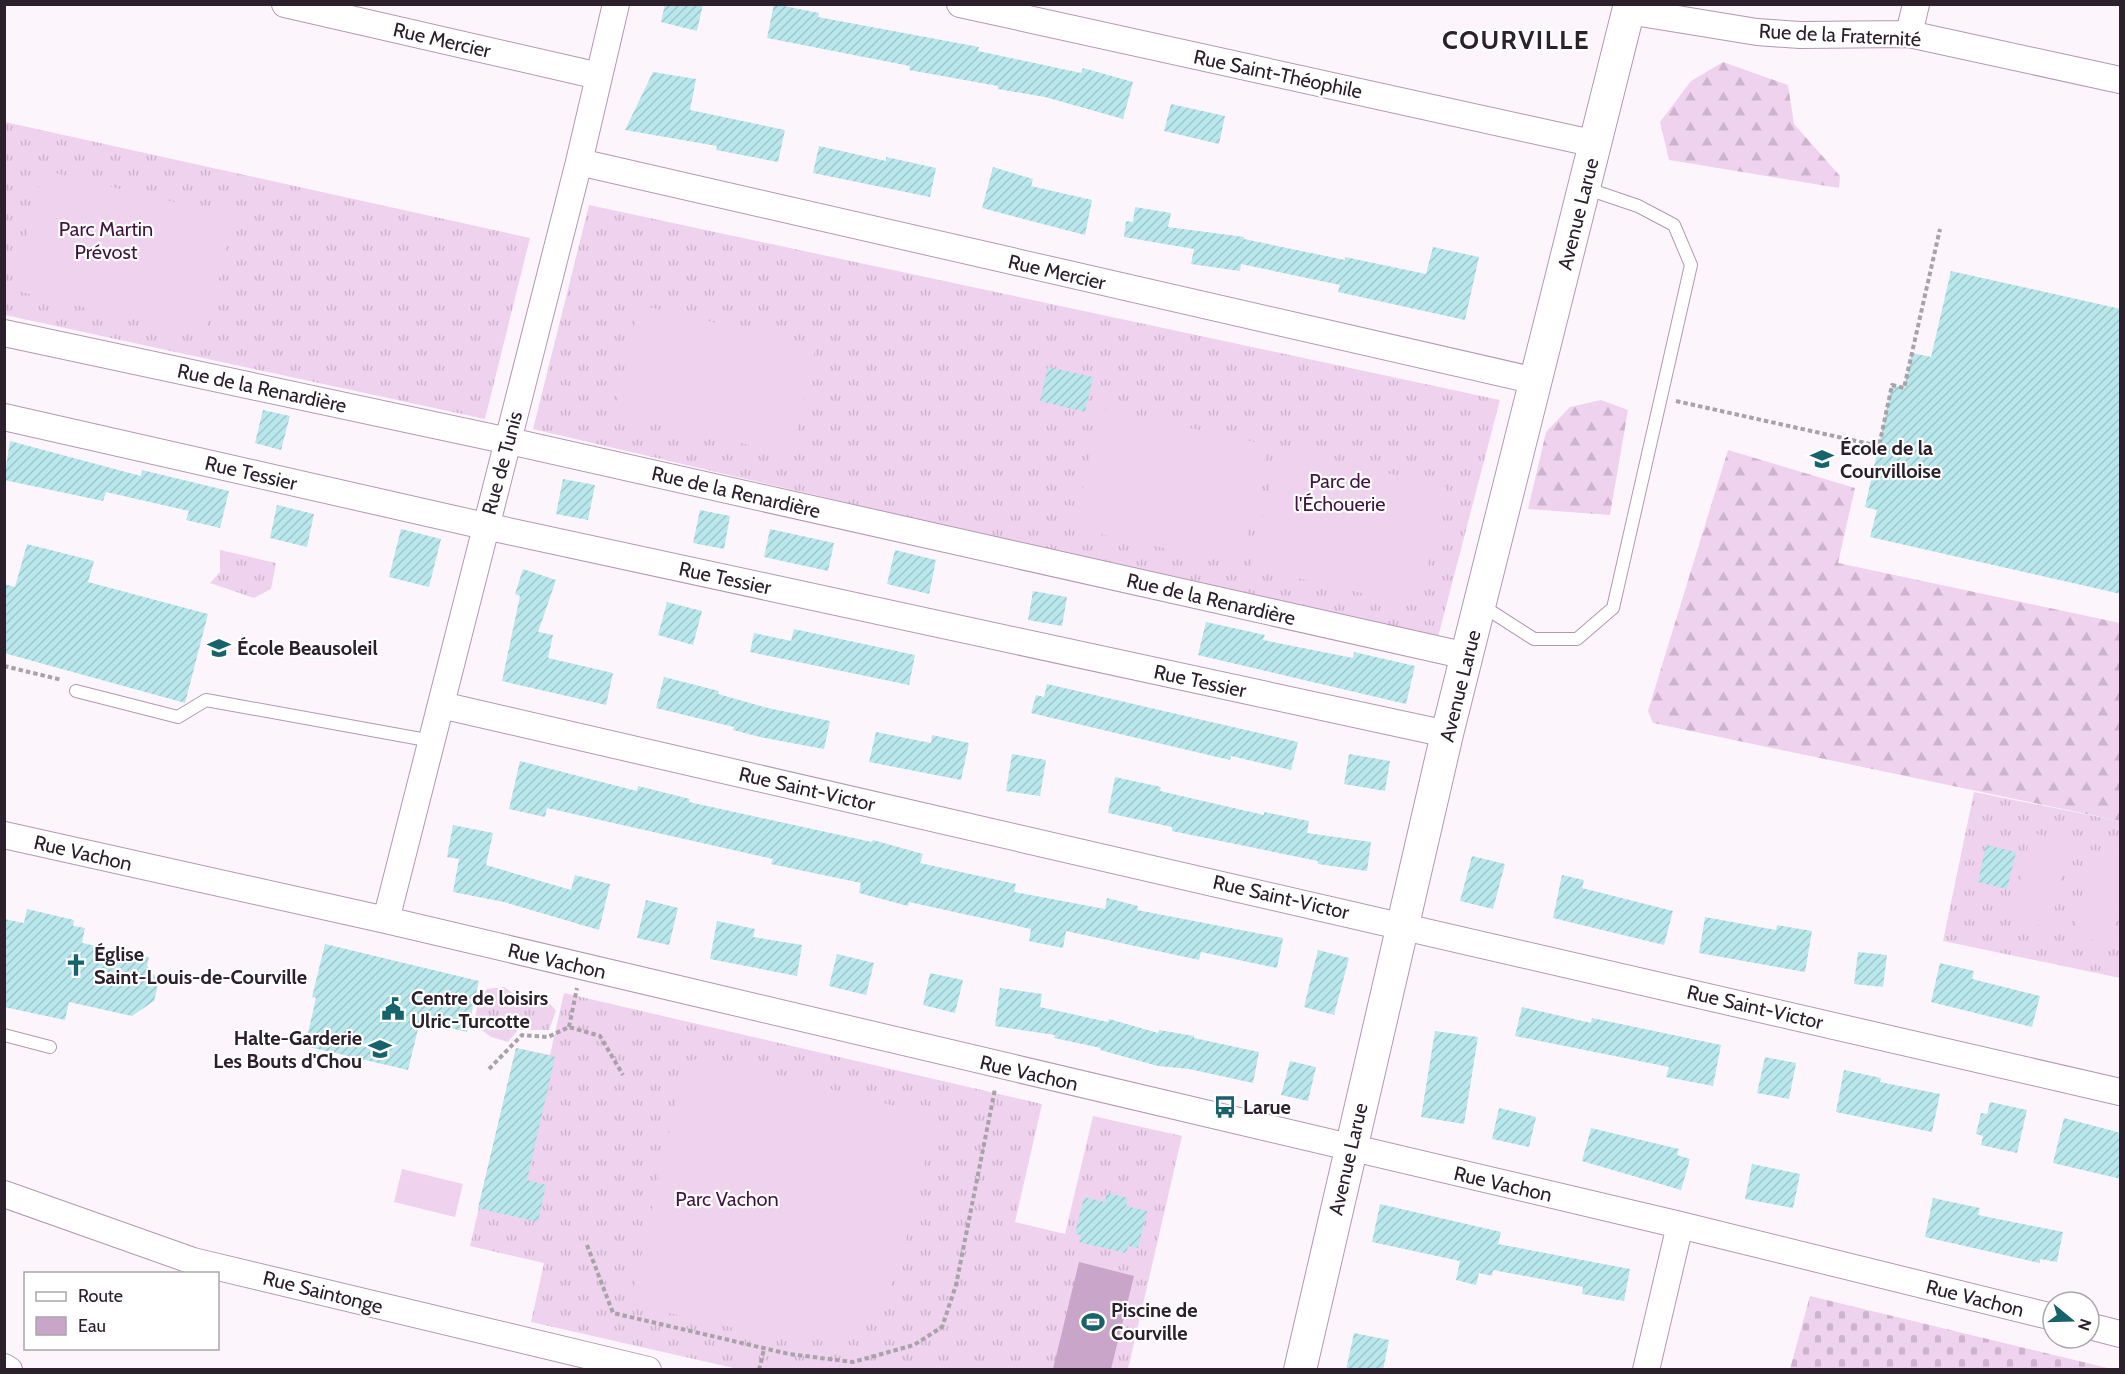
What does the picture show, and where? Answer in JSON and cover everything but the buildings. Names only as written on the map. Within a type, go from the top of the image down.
[{"type":"street","name":"Rue Mercier","points":[[285,4],[600,76]]},
{"type":"street","name":"Rue de Tunis","points":[[386,920],[485,526],[509,441],[616,4]]},
{"type":"street","name":"Rue Saint-Théophile","points":[[960,4],[1596,144]]},
{"type":"street","points":[[1909,34],[1916,4]]},
{"type":"street","name":"Avenue Larue","points":[[1300,1370],[1447,734],[1629,8]]},
{"type":"street","name":"Rue de la Fraternité","points":[[1629,8],[1756,32],[1800,35],[1909,34],[2121,80]]},
{"type":"street","name":"Rue Mercier","points":[[579,162],[1536,381]]},
{"type":"street","name":"Rue de la Renardière","points":[[4,333],[509,441],[1467,656]]},
{"type":"street","name":"Rue Tessier","points":[[4,417],[485,526],[1447,734]]},
{"type":"street","name":"Rue Saint-Victor","points":[[441,705],[2121,1092]]},
{"type":"street","name":"Rue Vachon","points":[[4,835],[386,920],[1680,1225],[2041,1314]]},
{"type":"street","name":"Rue Saintonge","points":[[4,1194],[193,1260],[648,1370]]},
{"type":"street","points":[[1646,1370],[1680,1225]]},
{"type":"street","points":[[2101,1329],[2121,1334]]},
{"type":"street","points":[[4,1368],[9,1370]]},
{"type":"lane","points":[[1480,604],[1534,639],[1577,639],[1612,608],[1691,265],[1674,225],[1638,206],[1584,188]]},
{"type":"lane","points":[[76,691],[178,717],[206,700],[432,741]]},
{"type":"lane","points":[[4,1035],[50,1047]]},
{"type":"path","points":[[1661,397],[1879,446],[1892,385],[1904,388],[1940,229]]},
{"type":"path","points":[[4,666],[64,681],[76,691]]},
{"type":"path","points":[[569,1027],[581,966]]},
{"type":"path","points":[[489,1069],[522,1035],[548,1037],[569,1027],[600,1036],[623,1075]]},
{"type":"path","points":[[587,1245],[613,1313],[764,1348],[853,1362],[914,1345],[942,1327],[956,1285],[1000,1066]]},
{"type":"path","points":[[759,1370],[764,1348]]},
{"type":"green space","points":[[1723,62],[1788,85],[1794,124],[1840,176],[1839,188],[1669,160],[1660,122],[1691,81]]},
{"type":"green space","name":"Parc Martin Prévost","points":[[5,122],[530,238],[485,419],[5,315]]},
{"type":"green space","points":[[43,170],[234,217],[205,336],[13,290]]},
{"type":"green space","name":"Parc de l'Échouerie","points":[[589,205],[1500,400],[1437,641],[533,429]]},
{"type":"green space","points":[[639,305],[816,346],[791,455],[614,413]]},
{"type":"green space","points":[[1601,400],[1628,410],[1610,515],[1528,509],[1546,432],[1570,407]]},
{"type":"green space","points":[[1101,409],[1268,445],[1241,565],[1074,528]]},
{"type":"green space","points":[[1279,448],[1446,487],[1418,606],[1251,567]]},
{"type":"green space","points":[[1728,450],[1855,488],[1838,563],[2120,623],[2120,821],[1653,723],[1648,711]]},
{"type":"green space","points":[[220,550],[276,563],[271,589],[254,598],[210,583],[220,572]]},
{"type":"green space","points":[[1974,792],[2120,821],[2120,978],[1943,941]]},
{"type":"green space","points":[[2031,833],[2069,841],[2050,928],[2011,919]]},
{"type":"green space","points":[[2092,850],[2120,856],[2120,902],[2111,944],[2073,936]]},
{"type":"green space","points":[[504,987],[529,1001],[547,1000],[556,1011],[549,1030],[518,1030],[508,1042],[491,1037],[474,1024],[478,1002],[487,989]]},
{"type":"green space","name":"Parc Vachon","points":[[564,993],[1042,1104],[1015,1222],[1065,1234],[1093,1116],[1182,1136],[1128,1369],[738,1369],[531,1322],[544,1263],[470,1246],[516,1048],[550,1055]]},
{"type":"green space","points":[[701,1055],[936,1117],[901,1260],[880,1313],[838,1335],[783,1339],[630,1304],[684,1068]]},
{"type":"green space","points":[[402,1169],[463,1184],[455,1217],[394,1202]]},
{"type":"green space","points":[[1810,1296],[2112,1369],[1790,1369]]},
{"type":"water","name":"Piscine de Courville","points":[[1079,1262],[1134,1276],[1111,1369],[1053,1369]]},
{"type":"place","name":"École de la Courvilloise","points":[[1822,459]]},
{"type":"place","name":"École Beausoleil","points":[[219,648]]},
{"type":"place","name":"Église Saint-Louis-de-Courville","points":[[76,965]]},
{"type":"place","name":"Centre de loisirs Ulric-Turcotte","points":[[393,1009]]},
{"type":"place","name":"Halte-Garderie Les Bouts d'Chou","points":[[380,1049]]},
{"type":"place","name":"Larue","points":[[1225,1107]]},
{"type":"place","name":"Piscine de Courville","points":[[1093,1322]]},
{"type":"district","name":"COURVILLE","points":[[1516,40]]}]
